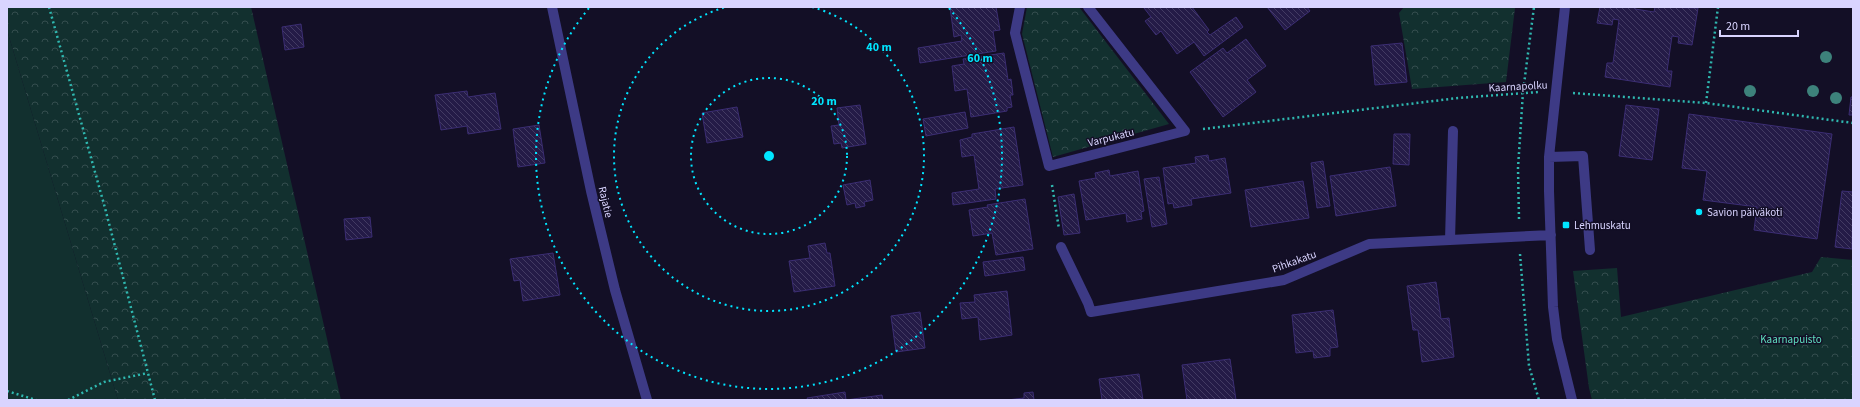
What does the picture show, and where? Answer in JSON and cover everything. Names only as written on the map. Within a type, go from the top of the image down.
[{"type":"street","name":"Rajatie","points":[[552,7],[588,175],[608,259],[647,400]]},
{"type":"street","points":[[1020,7],[1015,33],[1049,166]]},
{"type":"street","points":[[1088,7],[1185,131]]},
{"type":"street","points":[[1565,7],[1549,157],[1553,307],[1557,339],[1572,400]]},
{"type":"street","points":[[1450,240],[1453,130]]},
{"type":"street","name":"Varpukatu","points":[[1049,166],[1185,131]]},
{"type":"street","points":[[1549,157],[1583,156],[1590,250]]},
{"type":"street","name":"Pihkakatu","points":[[1061,247],[1091,312],[1284,280],[1369,244],[1551,235]]},
{"type":"path","points":[[49,7],[155,400]]},
{"type":"path","points":[[1534,7],[1523,92],[1518,168],[1519,237],[1523,308],[1529,366],[1539,400]]},
{"type":"path","points":[[1706,103],[1718,7]]},
{"type":"path","name":"Kaarnapolku","points":[[1185,131],[1458,98],[1523,92],[1555,92],[1706,103],[1853,123]]},
{"type":"path","points":[[1049,166],[1061,247]]},
{"type":"path","points":[[68,400],[104,382],[148,373]]},
{"type":"path","points":[[7,391],[36,400]]},
{"type":"green space","points":[[7,7],[251,7],[341,400],[118,400],[7,30]]},
{"type":"green space","points":[[1027,7],[1079,7],[1169,124],[1053,157],[1022,34]]},
{"type":"green space","points":[[1404,7],[1515,8],[1506,82],[1412,89],[1399,13]]},
{"type":"green space","points":[[7,30],[118,400],[7,400]]},
{"type":"green space","name":"Kaarnapuisto","points":[[1821,257],[1853,260],[1853,400],[1592,400],[1589,388],[1573,271],[1617,268],[1621,317],[1812,272]]},
{"type":"building","points":[[950,7],[996,7],[1000,30],[993,31],[996,51],[920,63],[918,48],[962,41],[961,35],[954,37]]},
{"type":"building","points":[[1192,7],[1209,30],[1207,32],[1210,35],[1236,17],[1243,27],[1204,56],[1194,42],[1177,54],[1161,31],[1156,35],[1145,21],[1151,17],[1144,8]]},
{"type":"building","points":[[1267,7],[1307,7],[1310,11],[1285,30]]},
{"type":"building","points":[[1600,7],[1635,7],[1635,9],[1654,12],[1655,7],[1698,8],[1692,45],[1678,43],[1679,37],[1672,36],[1667,71],[1672,71],[1670,87],[1605,77],[1607,63],[1613,63],[1619,20],[1613,19],[1612,25],[1597,23]]},
{"type":"building","points":[[301,24],[304,47],[285,50],[282,27]]},
{"type":"building","points":[[1246,39],[1266,66],[1247,80],[1256,92],[1223,117],[1190,72],[1223,48],[1227,53]]},
{"type":"building","points":[[1402,43],[1407,82],[1375,85],[1371,46]]},
{"type":"building","points":[[1004,53],[1008,80],[1011,79],[1013,95],[1010,95],[1012,107],[1007,108],[1007,111],[971,117],[967,89],[955,91],[952,66],[964,64],[963,59]]},
{"type":"building","points":[[467,91],[468,97],[495,93],[501,129],[468,134],[467,126],[441,130],[435,95]]},
{"type":"building","points":[[1851,97],[1853,97],[1853,115],[1849,115]]},
{"type":"building","points":[[860,105],[866,144],[842,148],[841,143],[834,144],[831,126],[839,125],[837,108]]},
{"type":"building","points":[[1626,105],[1659,109],[1652,160],[1619,156]]},
{"type":"building","points":[[737,107],[743,137],[707,143],[702,113]]},
{"type":"building","points":[[965,112],[968,128],[926,136],[923,119]]},
{"type":"building","points":[[1689,114],[1832,134],[1817,239],[1754,230],[1757,207],[1703,200],[1707,171],[1682,168]]},
{"type":"building","points":[[539,125],[545,163],[518,167],[513,129]]},
{"type":"building","points":[[1014,127],[1023,185],[995,189],[996,199],[953,205],[952,193],[979,189],[974,155],[962,157],[960,140],[972,137],[972,134]]},
{"type":"building","points":[[1394,134],[1410,134],[1409,165],[1393,164]]},
{"type":"building","points":[[1208,155],[1209,161],[1225,158],[1231,193],[1191,199],[1192,205],[1174,208],[1173,203],[1168,204],[1163,168],[1196,163],[1195,157]]},
{"type":"building","points":[[1323,161],[1330,206],[1317,208],[1311,163]]},
{"type":"building","points":[[1390,167],[1396,206],[1336,216],[1330,176]]},
{"type":"building","points":[[1109,170],[1110,176],[1138,171],[1144,211],[1141,212],[1142,219],[1127,222],[1126,213],[1086,220],[1079,181],[1096,178],[1095,173]]},
{"type":"building","points":[[1159,177],[1167,224],[1152,227],[1144,179]]},
{"type":"building","points":[[870,180],[873,200],[864,202],[865,206],[856,208],[855,203],[847,205],[843,185]]},
{"type":"building","points":[[1303,181],[1309,218],[1251,227],[1245,190]]},
{"type":"building","points":[[1842,191],[1853,192],[1852,249],[1835,247]]},
{"type":"building","points":[[1074,194],[1080,233],[1064,235],[1058,197]]},
{"type":"building","points":[[1025,199],[1033,249],[996,255],[992,233],[973,236],[969,210],[988,207],[987,205]]},
{"type":"building","points":[[370,217],[372,237],[346,240],[344,219]]},
{"type":"building","points":[[825,243],[827,253],[830,253],[835,286],[794,292],[789,261],[810,258],[808,246]]},
{"type":"building","points":[[553,253],[560,295],[523,301],[520,280],[514,281],[510,259]]},
{"type":"building","points":[[1023,257],[1025,270],[985,276],[983,262]]},
{"type":"building","points":[[1436,282],[1441,319],[1449,318],[1454,357],[1422,362],[1418,330],[1413,330],[1407,286]]},
{"type":"building","points":[[1007,291],[1012,335],[980,340],[978,317],[962,319],[960,303],[975,302],[974,295]]},
{"type":"building","points":[[1333,310],[1338,347],[1330,348],[1330,356],[1314,358],[1313,351],[1296,353],[1292,315]]},
{"type":"building","points":[[920,312],[925,348],[896,352],[891,316]]},
{"type":"building","points":[[1230,359],[1236,400],[1187,400],[1182,365]]},
{"type":"building","points":[[1139,374],[1143,400],[1102,400],[1099,379]]},
{"type":"building","points":[[845,392],[846,400],[808,400],[807,398]]},
{"type":"building","points":[[1033,392],[1034,400],[1007,400],[1024,398],[1024,393]]},
{"type":"building","points":[[882,395],[883,400],[846,400]]},
{"type":"place","name":"Savion päiväkoti","points":[[1699,212]]},
{"type":"place","name":"Lehmuskatu","points":[[1566,225]]}]
